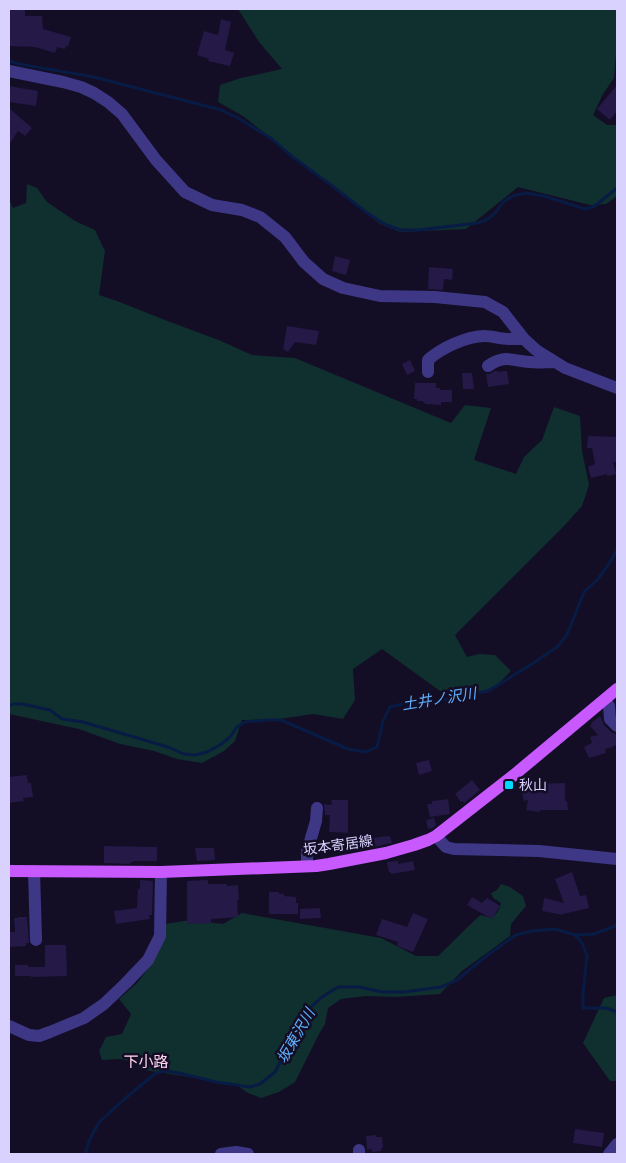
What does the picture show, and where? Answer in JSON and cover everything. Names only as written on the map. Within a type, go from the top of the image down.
[{"type":"main road","name":"坂本寄居線","points":[[9,871],[161,872],[307,866],[329,864],[386,853],[414,845],[436,836],[514,775],[617,689]]},
{"type":"street","points":[[9,71],[76,85],[108,102],[122,114],[156,160],[186,192],[212,205],[242,210],[260,217],[285,237],[304,262],[323,279],[343,288],[380,296],[435,297],[485,302],[503,312],[536,350],[554,362],[564,368],[617,388]]},
{"type":"street","points":[[428,372],[428,360],[451,345],[485,336],[509,339],[524,338]]},
{"type":"street","points":[[488,366],[505,358],[530,362],[554,362]]},
{"type":"street","points":[[605,700],[609,706],[610,720],[617,726]]},
{"type":"street","points":[[307,866],[307,852],[316,821],[317,808]]},
{"type":"street","points":[[436,836],[446,847],[454,849],[539,851],[617,859]]},
{"type":"street","points":[[34,871],[36,940]]},
{"type":"street","points":[[9,1026],[29,1036],[38,1036],[50,1032],[84,1018],[104,1004],[126,983],[148,960],[160,936],[161,872]]},
{"type":"street","points":[[609,1154],[617,1144]]},
{"type":"street","points":[[221,1154],[236,1152],[248,1154]]},
{"type":"green space","points":[[238,9],[617,9],[617,54],[614,78],[603,94],[593,115],[607,125],[617,125],[617,196],[606,204],[590,205],[518,187],[466,229],[400,232],[380,224],[243,116],[218,102],[220,85],[241,78],[282,69],[259,42]]},
{"type":"green space","points":[[27,184],[37,188],[47,202],[75,221],[95,230],[105,251],[99,295],[221,341],[252,355],[295,358],[451,423],[465,405],[491,408],[474,460],[516,474],[524,457],[542,440],[554,407],[580,416],[582,451],[589,485],[582,506],[455,635],[467,657],[479,654],[495,655],[511,671],[494,688],[470,694],[440,691],[382,649],[353,669],[355,700],[343,719],[313,714],[280,719],[242,720],[235,741],[224,751],[202,763],[177,759],[154,751],[120,744],[79,729],[9,714],[9,199],[13,208],[26,203]]},
{"type":"green space","points":[[501,884],[510,887],[523,896],[526,906],[511,924],[510,936],[462,971],[440,994],[395,997],[366,996],[341,999],[328,1008],[325,1024],[295,1082],[279,1092],[261,1098],[248,1093],[235,1084],[144,1070],[129,1061],[119,1059],[102,1060],[99,1051],[106,1037],[122,1034],[131,1014],[119,999],[138,982],[152,963],[165,924],[190,920],[223,924],[242,913],[381,938],[416,956],[438,956],[481,915],[491,918],[496,914],[501,903],[493,898],[491,893],[497,890]]},
{"type":"green space","points":[[617,995],[617,1081],[610,1081],[583,1043],[604,998]]},
{"type":"building","points":[[9,9],[25,9],[25,16],[42,16],[43,29],[71,37],[68,46],[65,49],[57,47],[55,53],[35,47],[9,46]]},
{"type":"building","points":[[221,19],[231,22],[225,50],[234,53],[230,66],[208,61],[209,59],[197,55],[204,31],[218,35]]},
{"type":"building","points":[[617,85],[617,111],[610,120],[597,109]]},
{"type":"building","points":[[9,86],[38,91],[36,106],[9,102]]},
{"type":"building","points":[[9,108],[32,128],[25,136],[18,131],[9,145]]},
{"type":"building","points":[[335,256],[350,260],[346,275],[332,271]]},
{"type":"building","points":[[429,267],[453,269],[452,280],[444,279],[443,290],[428,289]]},
{"type":"building","points":[[287,326],[319,331],[316,345],[295,342],[288,352],[283,349]]},
{"type":"building","points":[[410,360],[415,371],[407,375],[402,364]]},
{"type":"building","points":[[495,371],[507,371],[509,384],[488,387],[486,374]]},
{"type":"building","points":[[462,373],[472,373],[474,389],[463,389]]},
{"type":"building","points":[[415,383],[436,383],[436,388],[440,388],[440,390],[452,390],[452,402],[441,402],[441,405],[417,401],[417,399],[414,399]]},
{"type":"building","points":[[588,436],[617,437],[617,462],[613,462],[616,474],[591,478],[588,467],[595,464],[592,448],[587,448]]},
{"type":"building","points":[[600,716],[604,725],[616,734],[617,745],[605,749],[606,753],[589,758],[584,747],[592,743],[590,737],[598,735],[590,726]]},
{"type":"building","points":[[429,760],[432,771],[419,775],[416,763]]},
{"type":"building","points":[[27,775],[28,783],[31,783],[33,797],[23,798],[24,801],[9,803],[9,777]]},
{"type":"building","points":[[530,775],[533,784],[565,783],[565,801],[567,801],[568,810],[540,810],[540,812],[526,810],[528,800],[524,801],[519,781],[525,776]]},
{"type":"building","points":[[472,780],[480,790],[464,803],[463,801],[461,802],[455,794]]},
{"type":"building","points":[[448,799],[450,814],[430,817],[427,804],[432,804],[432,801]]},
{"type":"building","points":[[331,800],[348,800],[348,833],[329,832],[330,815],[325,815],[324,804],[332,805]]},
{"type":"building","points":[[434,818],[436,825],[428,829],[426,820]]},
{"type":"building","points":[[390,836],[392,843],[350,852],[348,843]]},
{"type":"building","points":[[104,846],[157,847],[157,861],[133,861],[130,864],[104,863]]},
{"type":"building","points":[[195,848],[214,848],[215,860],[197,861]]},
{"type":"building","points":[[398,861],[398,864],[413,861],[415,870],[391,874],[387,862]]},
{"type":"building","points":[[572,872],[580,896],[586,895],[589,908],[563,915],[542,911],[544,898],[564,903],[555,879]]},
{"type":"building","points":[[140,880],[153,881],[152,915],[149,915],[150,919],[116,924],[114,911],[137,908]]},
{"type":"building","points":[[208,880],[208,884],[238,885],[238,917],[211,919],[211,923],[187,924],[187,881]]},
{"type":"building","points":[[269,892],[279,892],[279,894],[284,894],[284,896],[296,897],[298,914],[269,914]]},
{"type":"building","points":[[472,897],[482,903],[487,898],[500,906],[492,919],[467,905]]},
{"type":"building","points":[[320,908],[321,918],[300,919],[300,909]]},
{"type":"building","points":[[413,913],[428,919],[413,952],[397,946],[398,942],[376,935],[382,919],[407,927]]},
{"type":"building","points":[[27,917],[29,943],[26,943],[26,946],[9,947],[9,934],[10,932],[15,932],[14,918]]},
{"type":"building","points":[[45,945],[66,945],[67,976],[15,976],[15,965],[45,967]]},
{"type":"building","points":[[575,1129],[604,1133],[602,1147],[573,1143]]},
{"type":"building","points":[[376,1135],[376,1137],[382,1137],[383,1148],[381,1148],[381,1151],[372,1152],[372,1149],[367,1150],[366,1136]]},
{"type":"waterway","points":[[9,61],[94,77],[221,110],[272,139],[290,155],[366,212],[384,224],[400,230],[418,230],[478,223],[488,219],[503,202],[513,196],[525,193],[544,196],[585,209],[595,206],[617,188]]},
{"type":"waterway","name":"土井ノ沢川","points":[[9,706],[22,704],[50,710],[62,719],[83,722],[168,747],[184,754],[195,755],[207,752],[220,745],[230,737],[237,727],[245,722],[268,720],[281,720],[348,749],[366,752],[377,747],[383,721],[390,707],[406,703],[429,703],[488,691],[557,647],[567,635],[584,592],[597,580],[617,550]]},
{"type":"waterway","name":"坂東沢川","points":[[85,1154],[99,1122],[156,1073],[166,1071],[250,1087],[260,1084],[275,1072],[297,1029],[311,1007],[338,987],[360,987],[382,992],[404,992],[441,987],[457,980],[516,935],[532,931],[555,929],[575,935],[594,934],[617,924]]},
{"type":"waterway","points":[[575,935],[582,943],[587,955],[583,1008],[606,1008],[617,1012]]},
{"type":"place","name":"秋山","points":[[509,785]]},
{"type":"district","name":"下小路","points":[[146,1062]]}]
